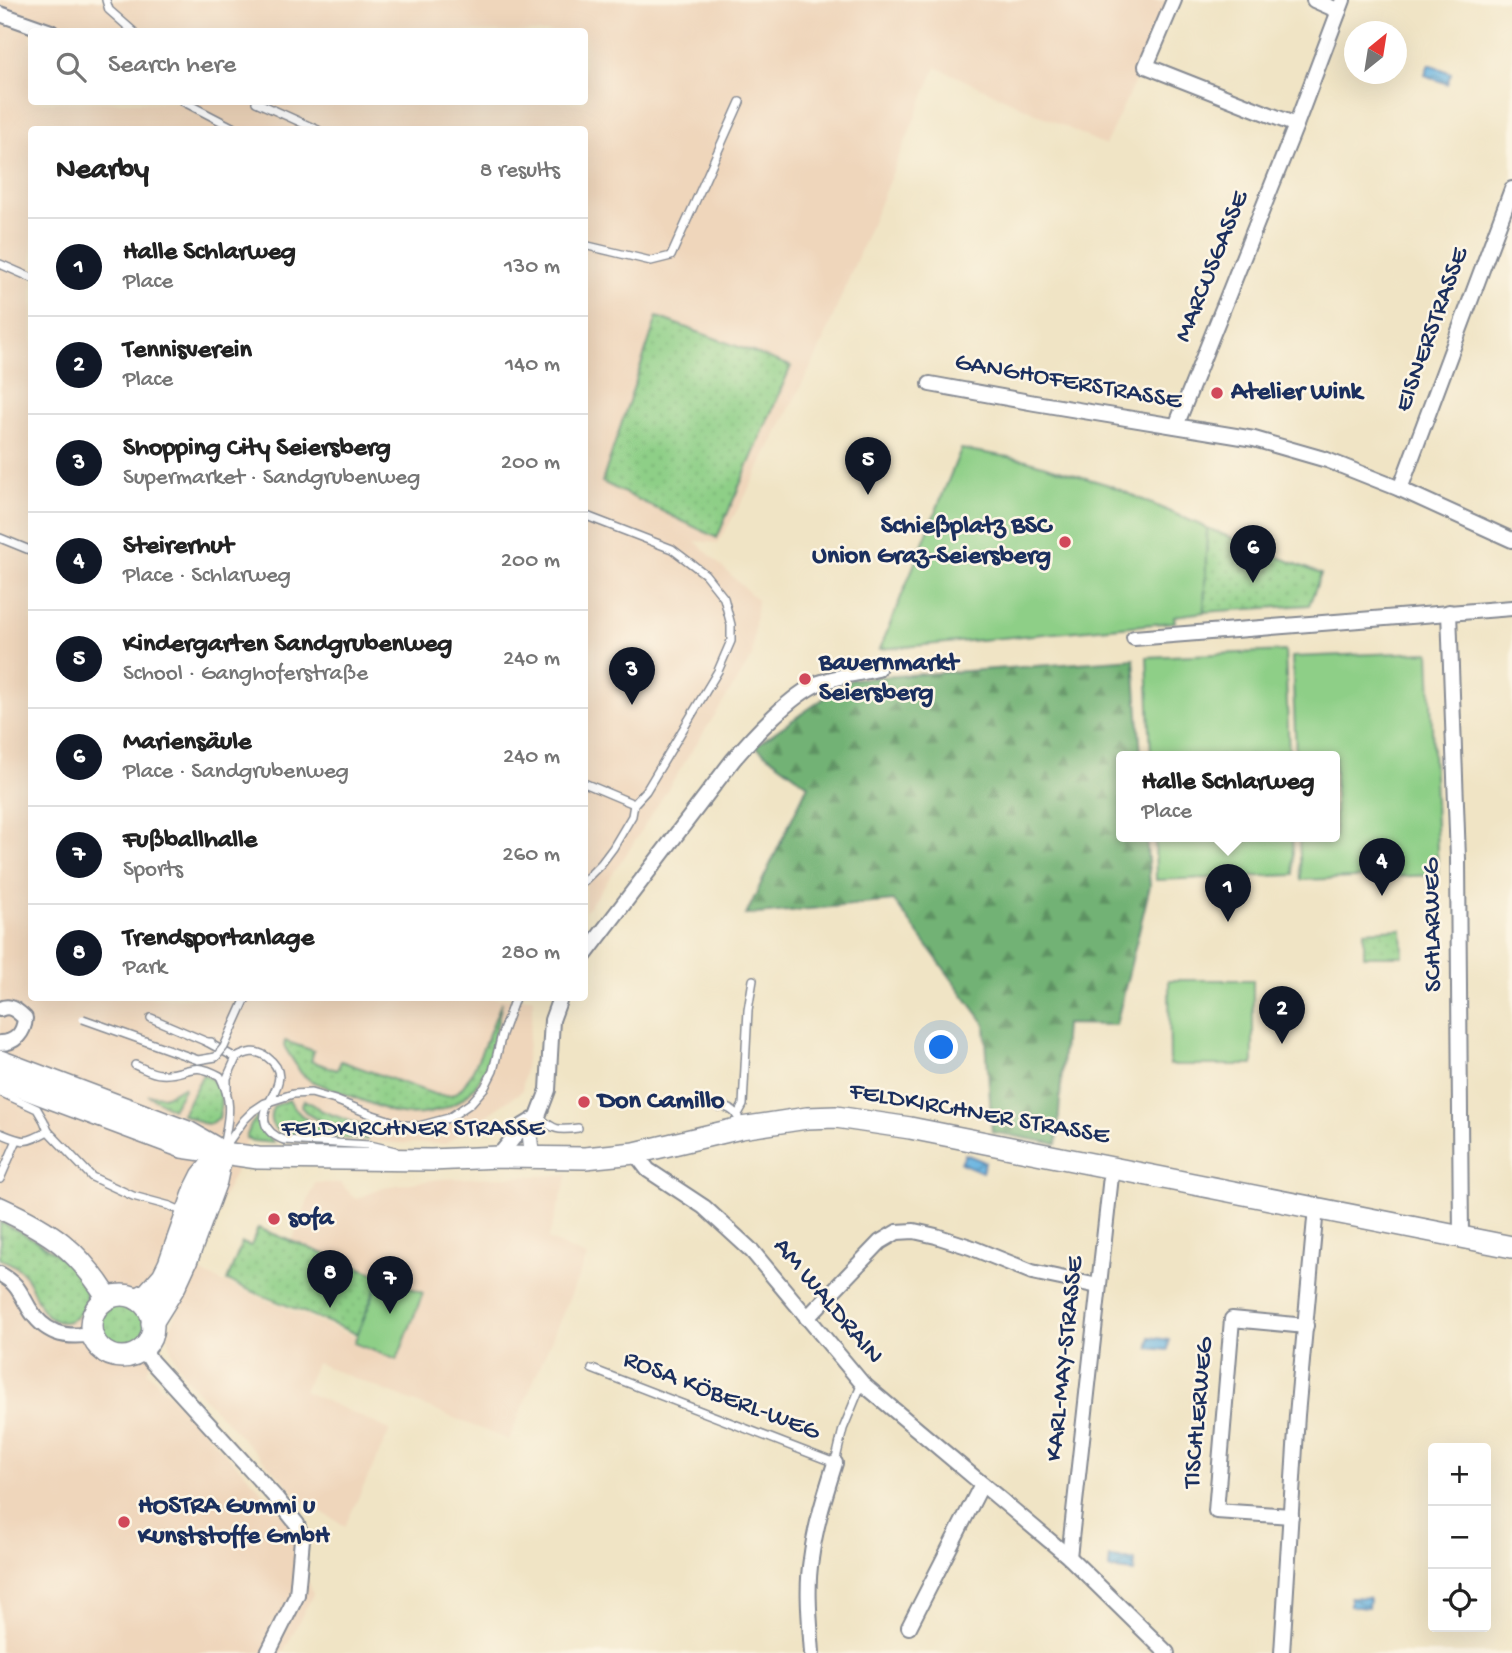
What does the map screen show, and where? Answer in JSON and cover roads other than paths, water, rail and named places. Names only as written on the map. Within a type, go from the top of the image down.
[{"type":"street","points":[[1174,0],[1146,66],[1296,125]]},
{"type":"street","name":"MARCUSGASSE","points":[[1176,426],[1341,5],[1314,0]]},
{"type":"street","points":[[0,14],[40,28]]},
{"type":"street","name":"EISNERSTRASSE","points":[[1401,489],[1512,189]]},
{"type":"street","name":"GANGHOFERSTRASSE","points":[[930,384],[1278,445],[1327,460],[1401,489],[1512,540]]},
{"type":"street","points":[[1133,638],[1512,608]]},
{"type":"street","name":"SCHLARWEG","points":[[1449,612],[1458,859],[1461,1238]]},
{"type":"street","points":[[588,951],[752,736],[817,684],[878,668]]},
{"type":"street","points":[[532,1157],[530,1137],[548,1090],[552,1020],[559,1001]]},
{"type":"street","points":[[0,1009],[16,1009],[25,1018],[19,1037],[0,1043]]},
{"type":"street","name":"FELDKIRCHNER STRASSE","points":[[0,1061],[188,1132],[222,1152]]},
{"type":"street","name":"FELDKIRCHNER STRASSE","points":[[0,1079],[182,1147],[258,1158],[585,1158],[635,1153],[739,1122],[836,1117],[886,1123],[1512,1247]]},
{"type":"street","points":[[498,1157],[523,1126],[538,1117]]},
{"type":"street","points":[[137,1299],[148,1293],[163,1276],[202,1176],[222,1152]]},
{"type":"street","points":[[152,1323],[146,1307],[137,1299],[120,1295],[108,1298],[94,1312],[92,1334],[99,1347],[116,1356],[132,1355],[144,1348],[150,1339],[152,1323],[186,1262],[216,1181],[222,1152]]},
{"type":"street","name":"AM WALDRAIN","points":[[635,1153],[648,1170],[704,1207],[752,1251],[862,1383],[1069,1557],[1167,1653]]},
{"type":"street","name":"KARL-MAY-STRASSE","points":[[1069,1557],[1112,1167]]},
{"type":"street","points":[[1282,1653],[1297,1415],[1316,1208]]},
{"type":"street","points":[[0,1209],[46,1231],[61,1242],[89,1269],[108,1298]]},
{"type":"street","points":[[807,1318],[880,1242],[897,1232],[914,1231],[936,1236],[1032,1272],[1098,1286]]},
{"type":"street","points":[[0,1274],[12,1281],[35,1317],[54,1332],[64,1336],[92,1334]]},
{"type":"street","name":"TISCHLERWEG","points":[[1291,1516],[1216,1511],[1217,1497],[1233,1319],[1306,1326]]},
{"type":"street","points":[[144,1348],[151,1360],[297,1524],[302,1539],[297,1595],[268,1653]]},
{"type":"street","points":[[812,1653],[808,1605],[810,1561],[819,1515],[835,1463]]},
{"type":"street","points":[[909,1628],[982,1484]]},
{"type":"lane","points":[[106,0],[109,10],[129,28]]},
{"type":"lane","points":[[588,245],[651,261],[671,256],[740,102]]},
{"type":"lane","points":[[190,105],[230,126]]},
{"type":"lane","points":[[263,105],[309,126]]},
{"type":"lane","points":[[0,264],[28,276]]},
{"type":"lane","points":[[588,517],[671,549],[705,574],[724,598],[731,625],[731,642],[718,671],[646,791],[634,804],[632,816],[624,831],[588,877]]},
{"type":"lane","points":[[0,538],[28,549]]},
{"type":"lane","points":[[588,784],[634,804]]},
{"type":"lane","points":[[739,1122],[743,1105],[748,1010],[753,980]]},
{"type":"lane","points":[[83,1019],[198,1060],[216,1057],[224,1047],[245,1001]]},
{"type":"lane","points":[[222,1152],[253,1111],[265,1103],[293,1094],[311,1093],[404,1125],[419,1126],[449,1118],[471,1103],[485,1087],[493,1071],[514,1001]]},
{"type":"lane","points":[[151,1018],[209,1042],[236,1058]]},
{"type":"lane","points":[[222,1152],[230,1107],[227,1078],[236,1058],[251,1052],[261,1053],[276,1066],[278,1086],[265,1113],[265,1122],[275,1136],[284,1140],[370,1145],[431,1160]]},
{"type":"lane","points":[[135,1065],[157,1074],[201,1068],[220,1076],[227,1090]]},
{"type":"lane","points":[[0,1092],[37,1109],[48,1131],[92,1177],[133,1196],[186,1213]]},
{"type":"lane","points":[[718,1107],[735,1112],[739,1122]]},
{"type":"lane","points":[[538,1117],[550,1127],[559,1130],[578,1128]]},
{"type":"lane","points":[[0,1133],[29,1142],[48,1131]]},
{"type":"lane","points":[[0,1179],[17,1140]]},
{"type":"lane","name":"ROSA KÖBERL-WEG","points":[[592,1369],[835,1463],[843,1429],[862,1383]]},
{"type":"water","points":[[1429,64],[1451,73],[1447,84],[1425,75]]},
{"type":"water","points":[[965,1154],[985,1162],[982,1172],[961,1163]]},
{"type":"water","points":[[1150,1337],[1169,1340],[1168,1350],[1149,1348]]},
{"type":"water","points":[[1110,1558],[1135,1561],[1134,1572],[1109,1569]]},
{"type":"water","points":[[1350,1597],[1369,1598],[1368,1608],[1350,1606]]},
{"type":"place","name":"Atelier Wink","points":[[1217,393]]},
{"type":"place","name":"Kindergarten Sandgrubenweg","points":[[868,495]]},
{"type":"place","name":"Schießplatz BSC Union Graz-Seiersberg","points":[[1065,542]]},
{"type":"place","name":"Mariensäule","points":[[1253,583]]},
{"type":"place","name":"Bauernmarkt Seiersberg","points":[[805,679]]},
{"type":"place","name":"Shopping City Seiersberg","points":[[632,705]]},
{"type":"place","name":"Steirerhut","points":[[1382,896]]},
{"type":"place","name":"Halle Schlarweg","points":[[1228,922]]},
{"type":"place","name":"Tennisverein","points":[[1282,1044]]},
{"type":"place","name":"Don Camillo","points":[[584,1102]]},
{"type":"place","name":"sofa","points":[[274,1219]]},
{"type":"place","name":"Trendsportanlage","points":[[330,1308]]},
{"type":"place","name":"Fußballhalle","points":[[390,1314]]},
{"type":"place","name":"HOSTRA Gummi u Kunststoffe GmbH","points":[[124,1522]]}]
